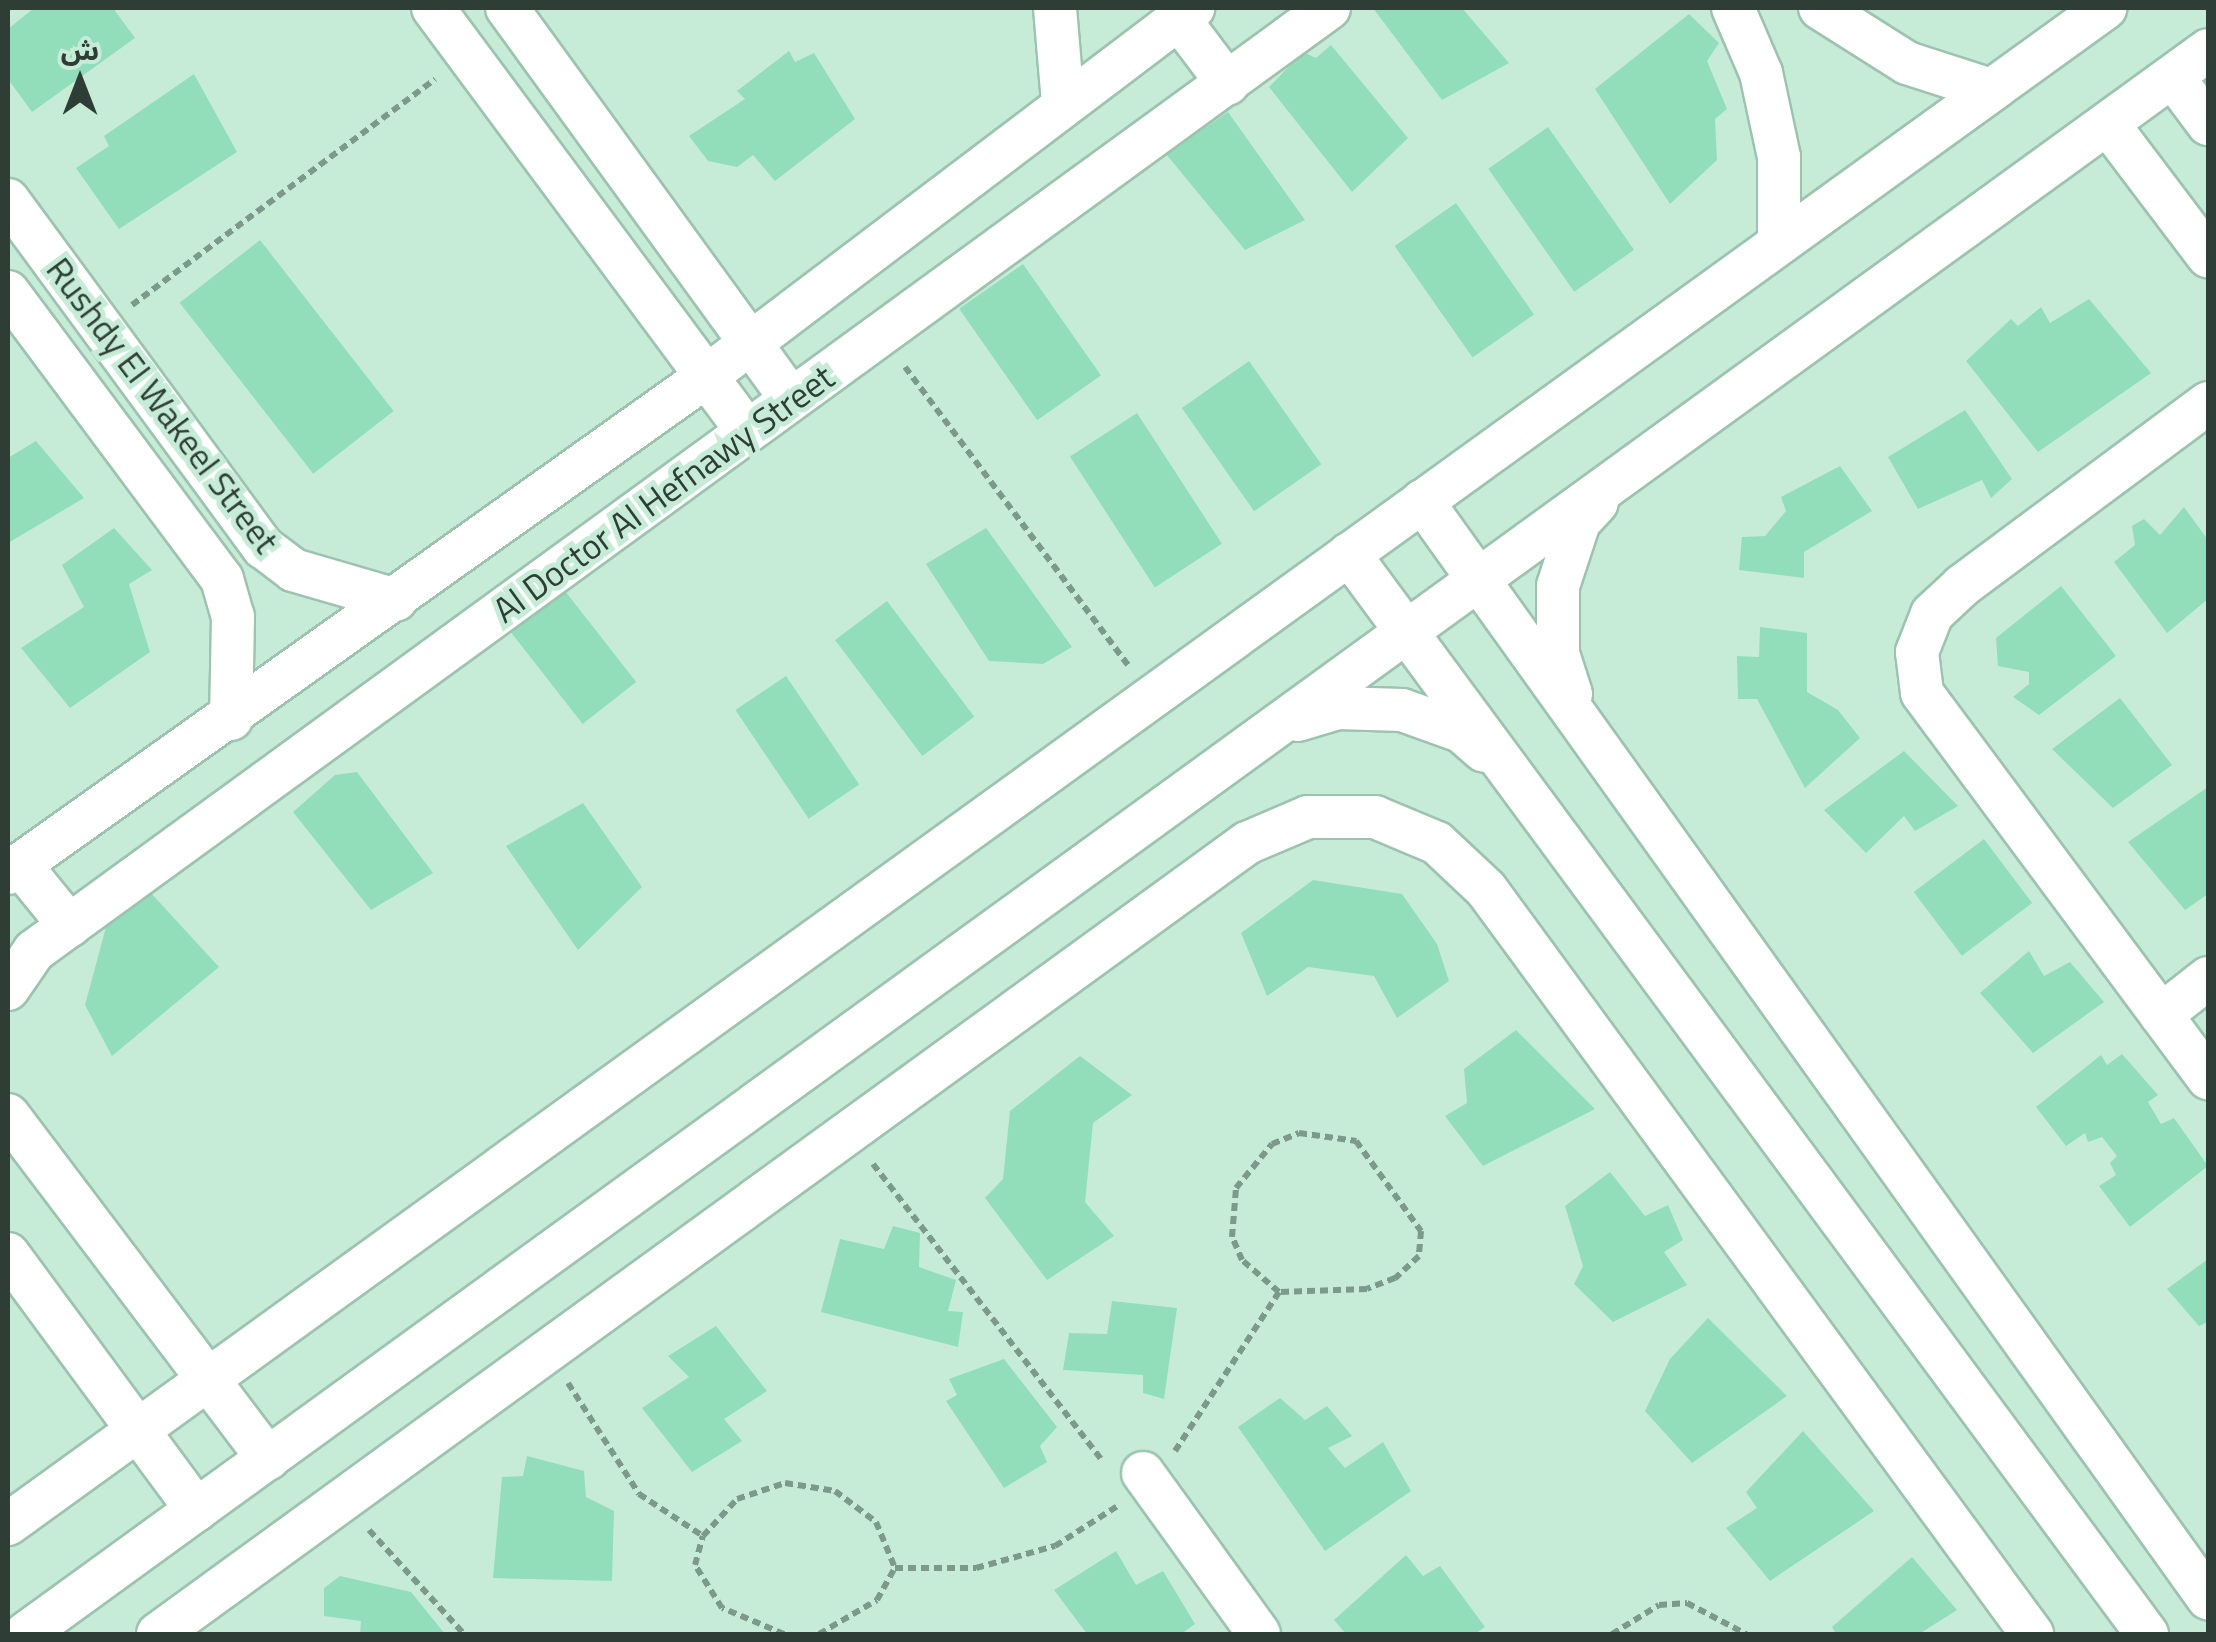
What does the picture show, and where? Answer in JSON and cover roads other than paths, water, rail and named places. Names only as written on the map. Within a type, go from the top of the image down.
[{"type":"street","points":[[433,8],[747,431]]},
{"type":"street","points":[[506,8],[791,399]]},
{"type":"street","points":[[1055,8],[1063,103]]},
{"type":"street","name":"Al Doctor Al Hefnawy Street","points":[[8,989],[34,951],[1330,8]]},
{"type":"street","points":[[1733,8],[1761,72],[1779,157],[1779,243]]},
{"type":"street","points":[[1820,8],[1907,64],[1992,90]]},
{"type":"street","points":[[8,1524],[2106,8]]},
{"type":"street","points":[[1186,13],[1228,84]]},
{"type":"street","name":"Al Doctor Al Hefnawy Street","points":[[14,869],[231,719],[751,344],[1186,13]]},
{"type":"street","points":[[25,1634],[2208,50]]},
{"type":"street","points":[[2173,77],[2208,124]]},
{"type":"street","points":[[2108,124],[2208,256]]},
{"type":"street","name":"Rushdy El Wakeel Street","points":[[8,200],[263,546],[292,570],[396,600]]},
{"type":"street","name":"Rushdy El Wakeel Street","points":[[8,292],[222,579],[234,616],[231,719]]},
{"type":"street","points":[[2208,403],[1962,586],[1932,614],[1917,652],[1922,693],[2208,1078]]},
{"type":"street","points":[[1579,719],[1558,654],[1558,586],[1580,522],[1625,474]]},
{"type":"street","points":[[1422,501],[2208,1598]]},
{"type":"street","points":[[1348,554],[2147,1634]]},
{"type":"street","points":[[1278,726],[1338,708],[1402,710],[1461,731],[1510,772]]},
{"type":"street","points":[[158,1634],[1247,843],[1308,818],[1375,818],[1438,843],[1486,889],[2032,1634]]},
{"type":"street","points":[[14,869],[70,926]]},
{"type":"street","points":[[2162,1015],[2208,978]]},
{"type":"street","points":[[8,1115],[268,1459]]},
{"type":"street","points":[[8,1254],[197,1510]]},
{"type":"street","points":[[1142,1474],[1260,1634]]}]
